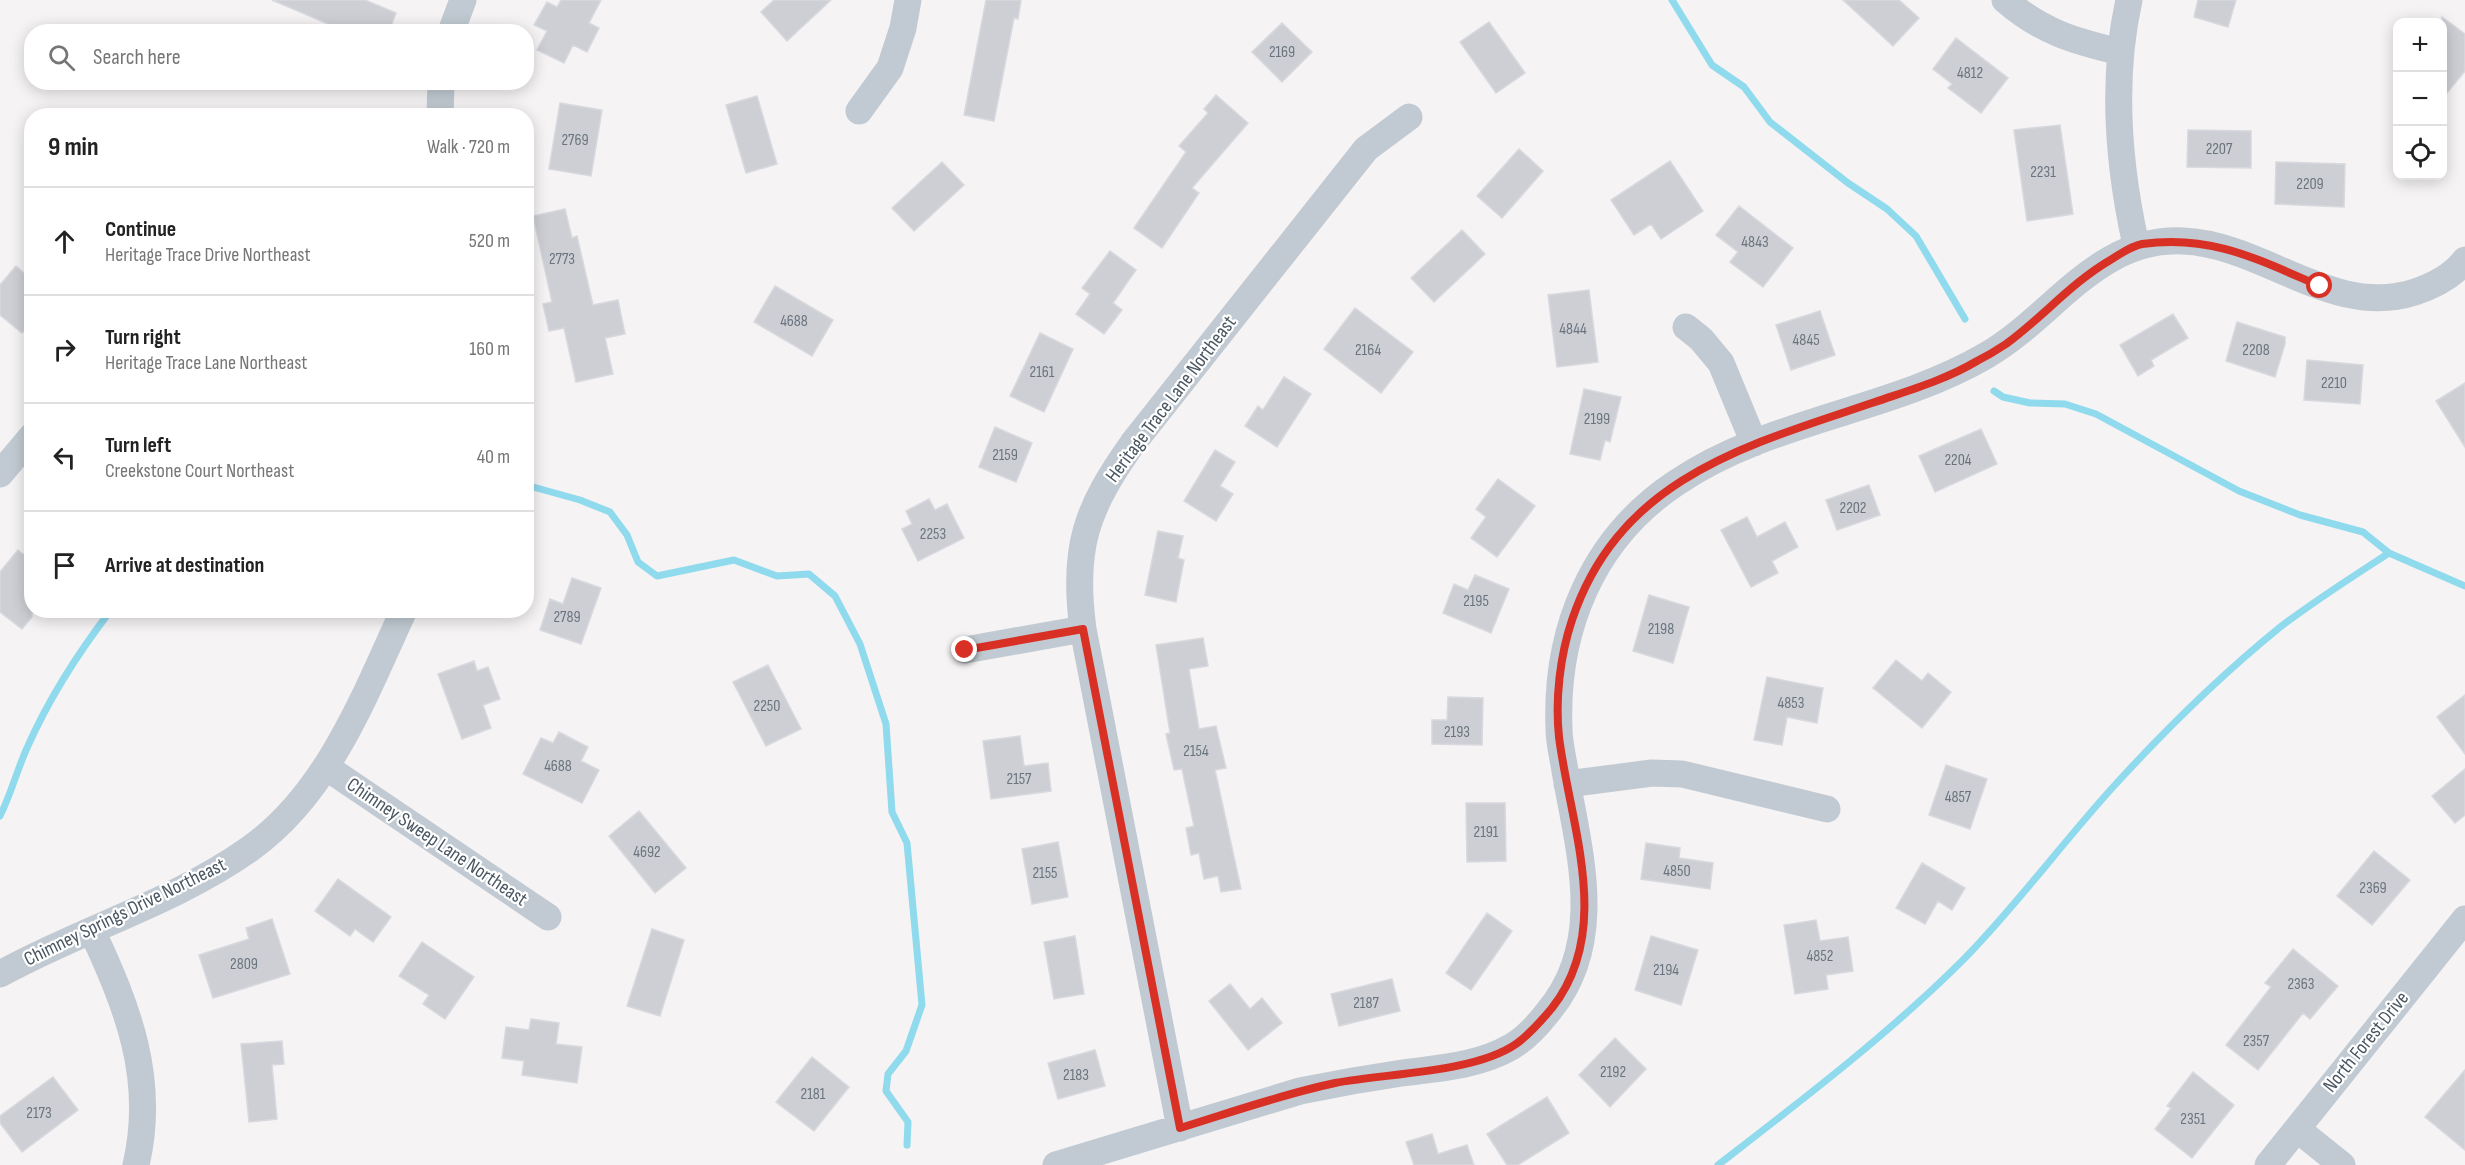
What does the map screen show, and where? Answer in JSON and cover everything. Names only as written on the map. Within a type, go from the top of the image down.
[{"type":"street","points":[[454,24],[464,0]]},
{"type":"street","points":[[859,111],[890,68],[903,28],[908,0]]},
{"type":"street","points":[[2005,0],[2021,14],[2054,34],[2120,52]]},
{"type":"street","points":[[2129,0],[2120,52],[2119,138],[2136,245]]},
{"type":"street","points":[[440,108],[441,90]]},
{"type":"street","name":"Heritage Trace Lane Northeast","points":[[1180,1128],[1083,629],[1078,592],[1080,557],[1086,527],[1096,500],[1110,474],[1132,443],[1366,149],[1409,117]]},
{"type":"street","points":[[1056,1165],[1300,1091],[1338,1083],[1467,1064],[1507,1049],[1529,1033],[1562,994],[1577,963],[1585,921],[1584,888],[1559,733],[1559,685],[1563,652],[1570,623],[1591,577],[1618,537],[1651,502],[1676,483],[1703,466],[1754,443],[1964,369],[2005,345],[2094,269],[2136,245],[2181,240],[2209,244],[2236,251],[2348,296],[2376,298],[2405,295],[2432,287],[2460,267],[2465,260]]},
{"type":"street","points":[[1686,327],[1701,339],[1721,363],[1754,443]]},
{"type":"street","points":[[0,474],[24,446]]},
{"type":"street","name":"Chimney Springs Drive Northeast","points":[[0,974],[183,888],[252,847],[292,809],[326,767],[356,713],[400,618]]},
{"type":"street","points":[[965,650],[1083,629]]},
{"type":"street","name":"Chimney Sweep Lane Northeast","points":[[326,767],[548,917]]},
{"type":"street","points":[[1568,784],[1652,773],[1682,774],[1827,809]]},
{"type":"street","name":"North Forest Drive","points":[[2268,1165],[2465,919]]},
{"type":"street","points":[[92,931],[135,1035],[142,1074],[144,1110],[142,1138],[136,1165]]},
{"type":"street","points":[[2297,1129],[2342,1165]]},
{"type":"building","points":[[272,0],[365,0],[396,13],[392,24],[328,24]]},
{"type":"building","points":[[561,0],[601,0],[589,23],[599,28],[587,52],[573,45],[564,63],[537,50],[547,31],[534,25],[547,2],[557,7]]},
{"type":"building","points":[[774,0],[831,0],[787,41],[761,12]]},
{"type":"building","points":[[986,0],[1021,0],[1018,19],[1014,18],[994,121],[964,115]]},
{"type":"building","points":[[1843,0],[1899,0],[1919,18],[1893,46]]},
{"type":"building","points":[[2198,0],[2236,0],[2228,27],[2194,17]]},
{"type":"building","points":[[2447,21],[2465,34],[2465,71],[2447,93]]},
{"type":"building","points":[[1489,22],[1525,73],[1496,93],[1460,42]]},
{"type":"building","points":[[1282,23],[1312,52],[1282,82],[1252,52]]},
{"type":"building","points":[[1956,38],[2008,78],[1981,113],[1948,88],[1952,84],[1933,69]]},
{"type":"building","points":[[1216,95],[1248,123],[1192,188],[1199,193],[1162,248],[1134,228],[1186,152],[1179,146],[1208,113],[1204,109]]},
{"type":"building","points":[[757,96],[777,164],[746,173],[726,105]]},
{"type":"building","points":[[560,103],[602,110],[591,176],[549,169]]},
{"type":"building","points":[[2060,125],[2073,214],[2027,221],[2014,130]]},
{"type":"building","points":[[2188,130],[2251,131],[2251,168],[2187,167]]},
{"type":"building","points":[[1519,149],[1543,171],[1502,218],[1477,196]]},
{"type":"building","points":[[1670,161],[1703,211],[1661,239],[1651,224],[1634,235],[1611,200]]},
{"type":"building","points":[[942,162],[964,185],[914,231],[892,208]]},
{"type":"building","points":[[2276,162],[2345,164],[2344,207],[2275,204]]},
{"type":"building","points":[[1739,206],[1793,248],[1763,287],[1730,262],[1738,252],[1716,235]]},
{"type":"building","points":[[565,209],[572,238],[577,236],[593,305],[618,300],[625,334],[605,338],[613,374],[576,382],[564,328],[549,331],[543,304],[552,302],[534,216]]},
{"type":"building","points":[[1462,230],[1485,254],[1434,302],[1411,278]]},
{"type":"building","points":[[1110,251],[1136,270],[1113,303],[1122,310],[1104,334],[1076,314],[1090,294],[1082,288]]},
{"type":"building","points":[[16,266],[24,273],[24,331],[22,333],[0,315],[0,285]]},
{"type":"building","points":[[775,286],[833,320],[812,356],[754,322]]},
{"type":"building","points":[[1589,290],[1598,362],[1557,367],[1548,295]]},
{"type":"building","points":[[1355,308],[1413,352],[1381,393],[1324,349]]},
{"type":"building","points":[[1820,311],[1835,355],[1791,370],[1776,325]]},
{"type":"building","points":[[2173,314],[2188,338],[2151,360],[2154,366],[2138,376],[2120,345]]},
{"type":"building","points":[[2237,322],[2285,337],[2275,377],[2226,361]]},
{"type":"building","points":[[1040,333],[1073,349],[1044,412],[1010,396]]},
{"type":"building","points":[[2307,360],[2363,365],[2360,404],[2304,400]]},
{"type":"building","points":[[1284,377],[1311,394],[1277,447],[1245,426],[1258,406],[1263,410]]},
{"type":"building","points":[[2465,383],[2465,447],[2436,401]]},
{"type":"building","points":[[1584,389],[1621,397],[1610,442],[1605,440],[1600,460],[1570,454]]},
{"type":"building","points":[[995,427],[1032,443],[1016,482],[979,467]]},
{"type":"building","points":[[1981,429],[1997,464],[1935,492],[1919,456]]},
{"type":"building","points":[[1215,450],[1235,462],[1220,486],[1233,494],[1216,521],[1184,501]]},
{"type":"building","points":[[1498,479],[1535,506],[1497,557],[1471,538],[1486,517],[1476,509]]},
{"type":"building","points":[[1869,485],[1880,515],[1837,530],[1826,500]]},
{"type":"building","points":[[929,499],[935,510],[947,504],[964,538],[918,561],[902,529],[912,524],[906,511]]},
{"type":"building","points":[[1747,517],[1757,537],[1785,522],[1798,547],[1772,561],[1778,573],[1751,587],[1721,530]]},
{"type":"building","points":[[1158,531],[1183,536],[1178,558],[1184,560],[1176,602],[1145,595]]},
{"type":"building","points":[[18,550],[24,555],[24,618],[31,618],[22,629],[0,612],[0,572]]},
{"type":"building","points":[[1475,575],[1509,589],[1491,633],[1443,613],[1454,584],[1468,590]]},
{"type":"building","points":[[572,578],[601,588],[581,644],[540,630],[550,599],[563,604]]},
{"type":"building","points":[[1649,595],[1689,607],[1673,663],[1633,651]]},
{"type":"building","points":[[1203,638],[1208,666],[1189,669],[1199,729],[1216,726],[1226,768],[1215,770],[1241,889],[1221,892],[1218,876],[1204,879],[1199,853],[1191,855],[1186,828],[1194,826],[1182,769],[1174,770],[1166,734],[1170,733],[1156,645]]},
{"type":"building","points":[[1896,660],[1922,681],[1928,673],[1951,692],[1922,728],[1873,688]]},
{"type":"building","points":[[474,661],[477,671],[488,667],[500,699],[483,705],[491,728],[462,739],[438,674]]},
{"type":"building","points":[[768,665],[801,729],[766,746],[733,682]]},
{"type":"building","points":[[1767,677],[1823,688],[1817,723],[1787,717],[1782,745],[1754,740]]},
{"type":"building","points":[[2465,695],[2465,754],[2437,717]]},
{"type":"building","points":[[1448,697],[1483,698],[1482,745],[1432,744],[1432,720],[1447,720]]},
{"type":"building","points":[[559,732],[588,747],[581,761],[599,770],[582,803],[523,774],[541,738],[553,743]]},
{"type":"building","points":[[1020,736],[1024,766],[1048,763],[1051,791],[991,799],[983,741]]},
{"type":"building","points":[[1946,765],[1987,779],[1970,829],[1929,815]]},
{"type":"building","points":[[2465,769],[2465,815],[2455,823],[2432,796]]},
{"type":"building","points":[[1466,803],[1505,803],[1506,861],[1467,862]]},
{"type":"building","points":[[639,811],[686,868],[655,893],[609,836]]},
{"type":"building","points":[[1058,842],[1068,897],[1032,904],[1022,849]]},
{"type":"building","points":[[1646,843],[1680,848],[1679,858],[1713,863],[1710,889],[1641,879]]},
{"type":"building","points":[[2374,851],[2410,880],[2372,925],[2337,896]]},
{"type":"building","points":[[1922,863],[1965,888],[1952,910],[1938,901],[1925,924],[1896,908]]},
{"type":"building","points":[[338,879],[391,917],[373,942],[355,929],[350,936],[315,911]]},
{"type":"building","points":[[1487,913],[1512,931],[1471,990],[1446,973]]},
{"type":"building","points":[[272,919],[290,974],[213,998],[199,955],[249,939],[246,928]]},
{"type":"building","points":[[1816,920],[1820,941],[1848,937],[1853,971],[1826,975],[1828,989],[1795,994],[1784,925]]},
{"type":"building","points":[[652,929],[684,940],[660,1016],[627,1006]]},
{"type":"building","points":[[1075,936],[1084,994],[1054,999],[1044,942]]},
{"type":"building","points":[[1651,936],[1698,950],[1681,1005],[1635,990]]},
{"type":"building","points":[[422,942],[474,977],[445,1019],[423,1004],[429,995],[399,976]]},
{"type":"building","points":[[2293,949],[2338,986],[2310,1019],[2303,1013],[2258,1070],[2226,1045],[2271,987],[2265,983]]},
{"type":"building","points":[[1392,979],[1400,1011],[1339,1026],[1331,994]]},
{"type":"building","points":[[1230,984],[1250,1009],[1262,998],[1282,1023],[1248,1050],[1209,1001]]},
{"type":"building","points":[[531,1019],[559,1023],[556,1044],[582,1047],[577,1083],[522,1075],[524,1061],[502,1058],[506,1027],[529,1030]]},
{"type":"building","points":[[1615,1038],[1646,1069],[1610,1107],[1579,1075]]},
{"type":"building","points":[[282,1041],[284,1064],[272,1065],[277,1119],[249,1122],[241,1044]]},
{"type":"building","points":[[1095,1050],[1105,1086],[1058,1099],[1048,1063]]},
{"type":"building","points":[[812,1057],[849,1087],[814,1131],[776,1102]]},
{"type":"building","points":[[2465,1070],[2465,1150],[2425,1117]]},
{"type":"building","points":[[2193,1072],[2234,1105],[2192,1158],[2155,1129],[2171,1108],[2167,1106]]},
{"type":"building","points":[[53,1077],[78,1110],[22,1152],[0,1123],[0,1116]]},
{"type":"building","points":[[1547,1097],[1569,1133],[1518,1165],[1507,1165],[1487,1134]]},
{"type":"building","points":[[1432,1134],[1438,1154],[1467,1145],[1474,1165],[1414,1165],[1406,1142]]},
{"type":"waterway","points":[[1672,0],[1712,65],[1744,87],[1770,122],[1848,183],[1887,209],[1916,236],[1965,319]]},
{"type":"waterway","points":[[1994,391],[2003,397],[2030,403],[2065,404],[2096,414],[2239,491],[2300,515],[2363,532],[2389,553],[2465,586]]},
{"type":"waterway","points":[[534,487],[580,500],[610,512],[627,535],[638,562],[657,576],[734,560],[777,576],[809,574],[835,596],[860,644],[886,724],[892,812],[907,843],[922,1005],[906,1051],[888,1074],[886,1091],[908,1122],[907,1145]]},
{"type":"waterway","points":[[1718,1165],[1875,1040],[1964,959],[2114,786],[2214,684],[2292,618],[2389,553]]},
{"type":"waterway","points":[[0,816],[23,756],[45,711],[76,659],[105,618]]},
{"type":"route","points":[[965,650],[1083,629],[1180,1128],[1300,1091],[1338,1083],[1467,1064],[1515,1045],[1529,1033],[1562,994],[1577,963],[1585,921],[1584,888],[1559,733],[1559,685],[1563,652],[1570,623],[1591,577],[1618,537],[1651,502],[1676,483],[1725,455],[1945,378],[1964,369],[2005,345],[2094,269],[2136,245],[2181,240],[2209,244],[2236,251],[2320,286]]}]
